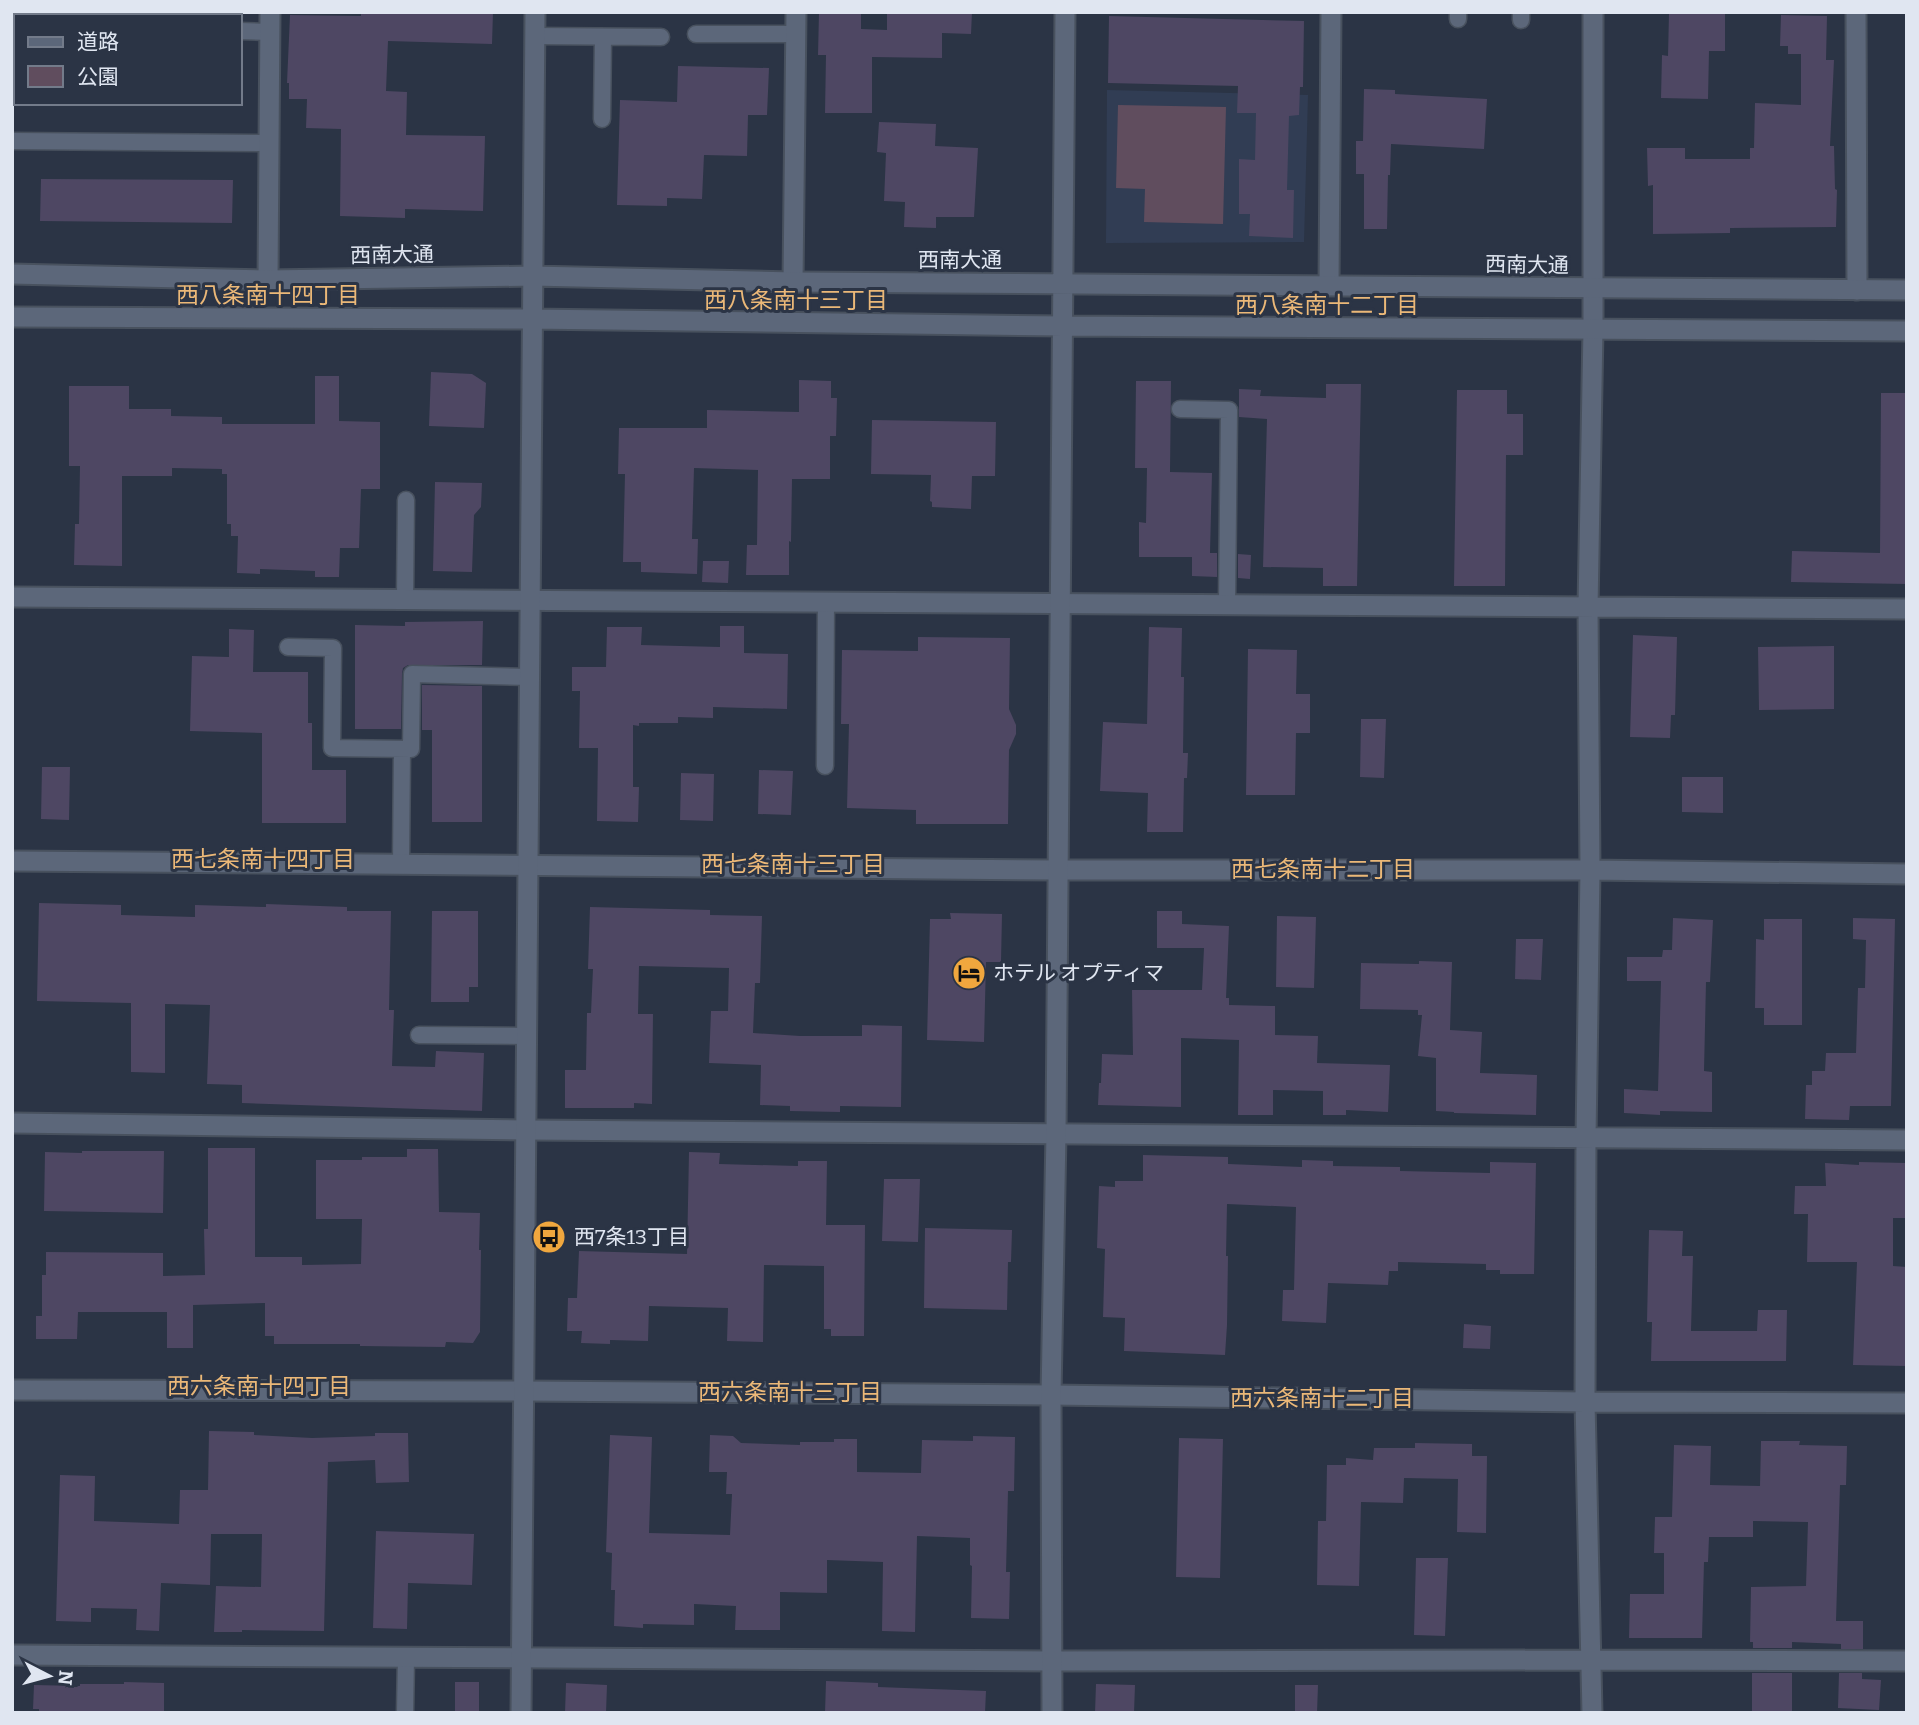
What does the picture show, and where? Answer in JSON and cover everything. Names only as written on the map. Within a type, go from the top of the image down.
[{"type":"street","points":[[521,1713],[535,12]]},
{"type":"street","points":[[793,282],[796,12]]},
{"type":"street","points":[[1052,1713],[1051,1395],[1056,1134],[1065,12]]},
{"type":"street","points":[[1329,285],[1331,12]]},
{"type":"street","points":[[1592,1713],[1585,1402],[1591,870],[1588,608],[1593,329],[1593,12]]},
{"type":"street","points":[[1856,12],[1857,290]]},
{"type":"street","points":[[268,280],[270,22]]},
{"type":"street","name":"西南大通","points":[[12,274],[268,280],[533,275],[793,282],[1907,290]]},
{"type":"street","points":[[12,317],[1907,331]]},
{"type":"street","points":[[12,597],[1907,609]]},
{"type":"street","points":[[12,861],[1907,874]]},
{"type":"street","points":[[12,1124],[1907,1140]]},
{"type":"street","points":[[12,1390],[523,1391],[1907,1403]]},
{"type":"street","points":[[12,1656],[1053,1661],[1907,1661]]},
{"type":"lane","points":[[242,30],[270,22]]},
{"type":"lane","points":[[696,34],[796,34]]},
{"type":"lane","points":[[535,36],[662,37]]},
{"type":"lane","points":[[601,119],[603,37]]},
{"type":"lane","points":[[12,141],[269,143]]},
{"type":"lane","points":[[1180,409],[1229,410],[1227,604]]},
{"type":"lane","points":[[405,598],[406,500]]},
{"type":"lane","points":[[825,766],[826,601]]},
{"type":"lane","points":[[288,647],[333,648],[331,748],[411,749],[412,674],[530,677]]},
{"type":"lane","points":[[401,749],[401,864]]},
{"type":"lane","points":[[419,1035],[527,1036]]},
{"type":"lane","points":[[405,1713],[406,1658]]},
{"type":"shaded area","points":[[1107,90],[1308,95],[1304,242],[1106,243]]},
{"type":"green space","points":[[1118,105],[1226,107],[1223,224],[1144,222],[1145,189],[1116,188]]},
{"type":"building","points":[[361,12],[493,12],[492,44],[388,41],[386,91],[407,92],[406,135],[485,136],[483,211],[405,209],[405,218],[340,216],[341,129],[306,128],[307,99],[289,99],[287,83],[290,15],[361,16]]},
{"type":"building","points":[[819,12],[861,12],[861,29],[887,30],[887,12],[972,12],[971,34],[942,33],[942,58],[872,57],[872,113],[825,113],[826,55],[818,55]]},
{"type":"building","points":[[1669,13],[1725,14],[1725,51],[1709,51],[1708,99],[1661,98],[1662,55],[1668,56]]},
{"type":"building","points":[[1781,15],[1827,16],[1826,60],[1834,60],[1830,146],[1834,146],[1836,227],[1730,228],[1730,233],[1653,234],[1653,185],[1648,186],[1647,148],[1685,148],[1685,159],[1750,159],[1750,148],[1754,148],[1755,103],[1801,105],[1801,54],[1788,54],[1788,46],[1780,46]]},
{"type":"building","points":[[1109,16],[1304,21],[1303,87],[1300,87],[1299,115],[1289,116],[1287,190],[1294,190],[1293,238],[1249,236],[1250,214],[1239,214],[1239,159],[1255,160],[1256,113],[1237,113],[1238,86],[1108,83]]},
{"type":"building","points":[[678,66],[769,68],[767,115],[748,115],[747,156],[704,155],[702,199],[667,198],[667,206],[617,205],[620,100],[677,102]]},
{"type":"building","points":[[1364,89],[1395,90],[1395,94],[1487,99],[1484,149],[1391,144],[1387,229],[1364,229],[1364,174],[1356,174],[1356,141],[1363,141]]},
{"type":"building","points":[[879,122],[936,124],[935,146],[978,148],[974,217],[936,217],[936,228],[904,227],[905,202],[884,201],[886,153],[877,152]]},
{"type":"building","points":[[41,179],[233,180],[232,223],[40,221]]},
{"type":"building","points":[[431,372],[472,374],[486,383],[484,428],[429,426]]},
{"type":"building","points":[[315,376],[339,376],[339,421],[380,422],[380,489],[361,489],[359,548],[340,548],[339,577],[315,577],[315,571],[260,569],[260,574],[237,573],[238,536],[231,536],[231,524],[227,524],[227,474],[222,474],[222,469],[172,468],[172,476],[122,476],[122,566],[74,565],[75,524],[79,524],[80,466],[69,466],[69,386],[129,386],[129,409],[171,409],[171,416],[222,417],[222,424],[315,424]]},
{"type":"building","points":[[799,380],[831,381],[831,398],[837,398],[836,436],[830,436],[830,479],[792,479],[789,575],[746,575],[747,545],[757,545],[758,470],[694,468],[692,539],[698,539],[697,574],[641,572],[641,562],[623,562],[625,474],[618,474],[619,428],[707,428],[707,410],[799,412]]},
{"type":"building","points":[[1136,381],[1171,381],[1170,472],[1212,473],[1210,553],[1217,553],[1217,577],[1192,576],[1192,557],[1139,557],[1139,522],[1146,523],[1147,468],[1135,468]]},
{"type":"building","points":[[1326,384],[1361,384],[1357,586],[1323,586],[1323,568],[1263,567],[1267,419],[1239,417],[1239,389],[1261,390],[1260,396],[1326,398]]},
{"type":"building","points":[[1457,390],[1507,390],[1507,414],[1523,414],[1523,455],[1506,455],[1505,586],[1454,586]]},
{"type":"building","points":[[1881,393],[1907,393],[1907,584],[1791,582],[1792,551],[1880,553]]},
{"type":"building","points":[[872,420],[996,422],[995,476],[972,476],[971,509],[932,507],[931,475],[871,474]]},
{"type":"building","points":[[435,482],[482,483],[481,507],[474,515],[472,572],[433,571]]},
{"type":"building","points":[[1238,554],[1251,555],[1250,579],[1238,578]]},
{"type":"building","points":[[703,561],[729,561],[728,583],[702,582]]},
{"type":"building","points":[[483,621],[482,665],[408,665],[403,668],[402,674],[401,729],[355,729],[355,625],[405,626],[405,622]]},
{"type":"building","points":[[720,626],[744,626],[744,653],[788,654],[787,709],[713,707],[713,718],[678,717],[678,723],[633,725],[633,787],[639,787],[638,822],[597,821],[598,748],[579,748],[580,691],[572,691],[572,667],[606,667],[607,627],[642,627],[641,645],[720,647]]},
{"type":"building","points":[[1149,627],[1182,628],[1183,753],[1188,753],[1187,778],[1184,778],[1183,832],[1147,832],[1148,793],[1100,791],[1103,722],[1147,724]]},
{"type":"building","points":[[229,629],[254,630],[253,672],[308,672],[312,770],[346,770],[346,823],[262,823],[262,733],[190,731],[192,656],[229,657]]},
{"type":"building","points":[[1633,635],[1677,637],[1675,715],[1671,715],[1670,738],[1630,737]]},
{"type":"building","points":[[918,637],[1010,638],[1009,709],[1016,725],[1016,734],[1009,750],[1008,824],[916,824],[916,810],[847,808],[849,724],[841,724],[842,650],[918,651]]},
{"type":"building","points":[[1834,646],[1834,709],[1759,710],[1758,647]]},
{"type":"building","points":[[1248,649],[1297,650],[1296,694],[1310,694],[1310,733],[1296,733],[1295,795],[1246,795]]},
{"type":"building","points":[[422,685],[482,686],[482,822],[432,822],[432,730],[422,730]]},
{"type":"building","points":[[1361,719],[1386,719],[1384,778],[1360,777]]},
{"type":"building","points":[[42,767],[70,767],[69,820],[41,819]]},
{"type":"building","points":[[759,770],[793,771],[791,815],[758,814]]},
{"type":"building","points":[[681,773],[714,774],[713,821],[680,820]]},
{"type":"building","points":[[1682,777],[1723,777],[1723,813],[1682,812]]},
{"type":"building","points":[[39,903],[121,905],[121,915],[195,917],[195,905],[266,907],[266,904],[347,907],[347,911],[391,911],[389,1010],[394,1010],[392,1066],[435,1067],[436,1051],[484,1053],[482,1111],[242,1103],[242,1085],[207,1084],[210,1005],[165,1004],[165,1073],[131,1072],[131,1003],[37,1001]]},
{"type":"building","points":[[590,907],[710,910],[710,915],[762,916],[760,983],[755,983],[753,1033],[862,1036],[862,1025],[902,1026],[901,1107],[840,1106],[840,1112],[790,1111],[790,1106],[760,1105],[761,1065],[709,1063],[711,1011],[728,1011],[729,968],[639,966],[638,1014],[653,1014],[652,1104],[634,1103],[634,1108],[565,1108],[565,1070],[586,1070],[587,1013],[591,1013],[593,969],[588,969]]},
{"type":"building","points":[[432,911],[478,911],[478,987],[469,987],[469,1002],[431,1002]]},
{"type":"building","points":[[1157,911],[1182,911],[1182,924],[1229,926],[1226,998],[1229,998],[1229,1005],[1275,1006],[1275,1035],[1318,1036],[1317,1063],[1390,1065],[1388,1112],[1346,1110],[1346,1115],[1323,1115],[1323,1091],[1273,1090],[1273,1115],[1238,1115],[1239,1040],[1181,1038],[1181,1107],[1098,1105],[1102,1054],[1133,1055],[1132,990],[1202,990],[1204,948],[1157,948]]},
{"type":"building","points":[[950,913],[1002,914],[1001,962],[986,962],[984,1042],[927,1040],[930,919],[951,919]]},
{"type":"building","points":[[1277,916],[1316,917],[1314,988],[1276,987]]},
{"type":"building","points":[[1673,918],[1713,920],[1710,982],[1706,982],[1704,1071],[1712,1072],[1712,1112],[1660,1111],[1660,1115],[1624,1113],[1624,1089],[1658,1091],[1661,981],[1627,981],[1627,957],[1662,957],[1663,950],[1672,950]]},
{"type":"building","points":[[1853,918],[1895,919],[1891,1106],[1850,1106],[1849,1120],[1805,1119],[1806,1085],[1812,1085],[1812,1071],[1825,1071],[1826,1053],[1856,1053],[1858,988],[1865,988],[1866,940],[1853,939]]},
{"type":"building","points":[[1764,919],[1802,919],[1802,1025],[1764,1025],[1764,1008],[1755,1008],[1756,939],[1764,940]]},
{"type":"building","points":[[1516,939],[1543,939],[1541,980],[1515,979]]},
{"type":"building","points":[[1419,961],[1452,962],[1450,1030],[1482,1032],[1480,1073],[1537,1075],[1536,1115],[1436,1111],[1436,1058],[1418,1056],[1422,1015],[1418,1015],[1418,1010],[1360,1009],[1361,963],[1419,964]]},
{"type":"building","points":[[208,1148],[255,1148],[255,1257],[302,1257],[302,1265],[361,1264],[362,1219],[316,1219],[316,1160],[407,1157],[407,1149],[438,1149],[439,1212],[480,1213],[480,1332],[473,1343],[446,1342],[445,1347],[274,1344],[274,1336],[265,1336],[265,1303],[193,1305],[193,1348],[167,1348],[167,1312],[78,1312],[77,1339],[36,1339],[36,1316],[42,1316],[42,1275],[46,1275],[46,1252],[163,1253],[163,1276],[205,1275]]},
{"type":"building","points":[[164,1151],[163,1213],[44,1211],[45,1152]]},
{"type":"building","points":[[689,1152],[720,1153],[719,1164],[798,1166],[798,1161],[827,1161],[826,1225],[865,1225],[864,1336],[831,1336],[831,1329],[824,1329],[824,1266],[764,1265],[763,1342],[727,1341],[728,1308],[649,1306],[648,1341],[610,1340],[610,1344],[581,1343],[582,1331],[567,1331],[568,1298],[577,1298],[579,1251],[687,1254]]},
{"type":"building","points":[[1143,1155],[1228,1157],[1228,1164],[1302,1167],[1302,1160],[1333,1161],[1333,1166],[1490,1173],[1490,1162],[1536,1163],[1534,1274],[1500,1274],[1500,1270],[1486,1270],[1486,1264],[1398,1262],[1398,1271],[1389,1271],[1388,1285],[1328,1283],[1326,1323],[1282,1321],[1283,1290],[1294,1290],[1296,1207],[1227,1204],[1225,1355],[1124,1351],[1125,1318],[1103,1317],[1105,1249],[1097,1248],[1099,1186],[1115,1187],[1115,1181],[1143,1181]]},
{"type":"building","points":[[1859,1162],[1907,1163],[1907,1218],[1893,1218],[1893,1266],[1907,1267],[1907,1366],[1853,1365],[1857,1262],[1807,1262],[1808,1214],[1794,1214],[1795,1186],[1826,1186],[1825,1163],[1859,1165]]},
{"type":"building","points":[[884,1179],[920,1179],[918,1242],[882,1241]]},
{"type":"building","points":[[925,1228],[1012,1230],[1007,1310],[924,1308]]},
{"type":"building","points":[[1649,1230],[1683,1231],[1682,1256],[1693,1256],[1691,1331],[1757,1331],[1758,1310],[1787,1310],[1786,1361],[1651,1361],[1652,1322],[1647,1322]]},
{"type":"building","points":[[1464,1324],[1491,1326],[1490,1349],[1463,1348]]},
{"type":"building","points":[[209,1431],[312,1438],[408,1433],[409,1482],[376,1483],[375,1460],[328,1462],[324,1631],[214,1632],[216,1586],[261,1587],[262,1534],[211,1534],[210,1585],[161,1583],[159,1631],[136,1630],[137,1609],[91,1608],[91,1622],[56,1621],[60,1475],[95,1476],[94,1521],[179,1524],[180,1490],[208,1490]]},
{"type":"building","points":[[610,1435],[652,1437],[649,1533],[730,1535],[732,1494],[726,1494],[727,1472],[709,1472],[710,1435],[733,1436],[741,1443],[800,1445],[800,1442],[857,1439],[857,1472],[921,1473],[922,1440],[973,1441],[973,1436],[1015,1437],[1014,1491],[1008,1491],[1006,1572],[1010,1572],[1009,1619],[971,1618],[970,1538],[917,1536],[915,1632],[882,1631],[883,1562],[827,1560],[827,1593],[780,1592],[780,1630],[735,1630],[736,1606],[694,1604],[694,1625],[643,1624],[643,1628],[614,1626],[612,1553],[606,1552]]},
{"type":"building","points":[[1179,1438],[1223,1439],[1220,1578],[1176,1577]]},
{"type":"building","points":[[1761,1441],[1800,1441],[1799,1445],[1847,1446],[1846,1485],[1840,1485],[1836,1621],[1863,1621],[1863,1649],[1841,1649],[1841,1644],[1792,1642],[1792,1648],[1753,1648],[1753,1642],[1750,1642],[1751,1587],[1806,1586],[1808,1522],[1753,1521],[1753,1537],[1709,1537],[1708,1562],[1704,1562],[1702,1638],[1629,1638],[1630,1594],[1664,1594],[1664,1553],[1654,1553],[1655,1517],[1672,1517],[1674,1445],[1711,1446],[1710,1485],[1760,1486]]},
{"type":"building","points":[[1415,1443],[1472,1444],[1472,1456],[1487,1456],[1486,1533],[1457,1532],[1458,1479],[1404,1478],[1403,1503],[1361,1502],[1359,1586],[1317,1585],[1318,1521],[1326,1521],[1327,1465],[1346,1465],[1346,1458],[1373,1460],[1374,1448],[1415,1448]]},
{"type":"building","points":[[376,1531],[474,1534],[472,1585],[408,1583],[407,1629],[373,1628]]},
{"type":"building","points":[[1416,1558],[1448,1558],[1445,1636],[1414,1635]]},
{"type":"building","points":[[1752,1673],[1792,1673],[1792,1713],[1752,1713]]},
{"type":"building","points":[[1839,1673],[1862,1673],[1862,1679],[1881,1680],[1879,1710],[1838,1708]]},
{"type":"building","points":[[826,1681],[878,1683],[878,1687],[986,1691],[985,1713],[825,1713]]},
{"type":"building","points":[[124,1682],[164,1683],[164,1713],[39,1713],[39,1709],[33,1709],[34,1685],[80,1686]]},
{"type":"building","points":[[455,1682],[479,1682],[479,1713],[455,1713]]},
{"type":"building","points":[[566,1683],[607,1685],[606,1713],[565,1713]]},
{"type":"building","points":[[1096,1684],[1135,1685],[1134,1713],[1095,1713]]},
{"type":"building","points":[[1295,1685],[1318,1685],[1317,1713],[1295,1713]]},
{"type":"place","name":"ホテル オプティマ","points":[[969,973]]},
{"type":"place","name":"西7条13丁目","points":[[549,1237]]},
{"type":"district","name":"西八条南十四丁目","points":[[268,295]]},
{"type":"district","name":"西八条南十三丁目","points":[[796,300]]},
{"type":"district","name":"西八条南十二丁目","points":[[1327,305]]},
{"type":"district","name":"西七条南十四丁目","points":[[263,859]]},
{"type":"district","name":"西七条南十三丁目","points":[[793,864]]},
{"type":"district","name":"西七条南十二丁目","points":[[1323,869]]},
{"type":"district","name":"西六条南十四丁目","points":[[259,1386]]},
{"type":"district","name":"西六条南十三丁目","points":[[790,1392]]},
{"type":"district","name":"西六条南十二丁目","points":[[1322,1398]]}]
